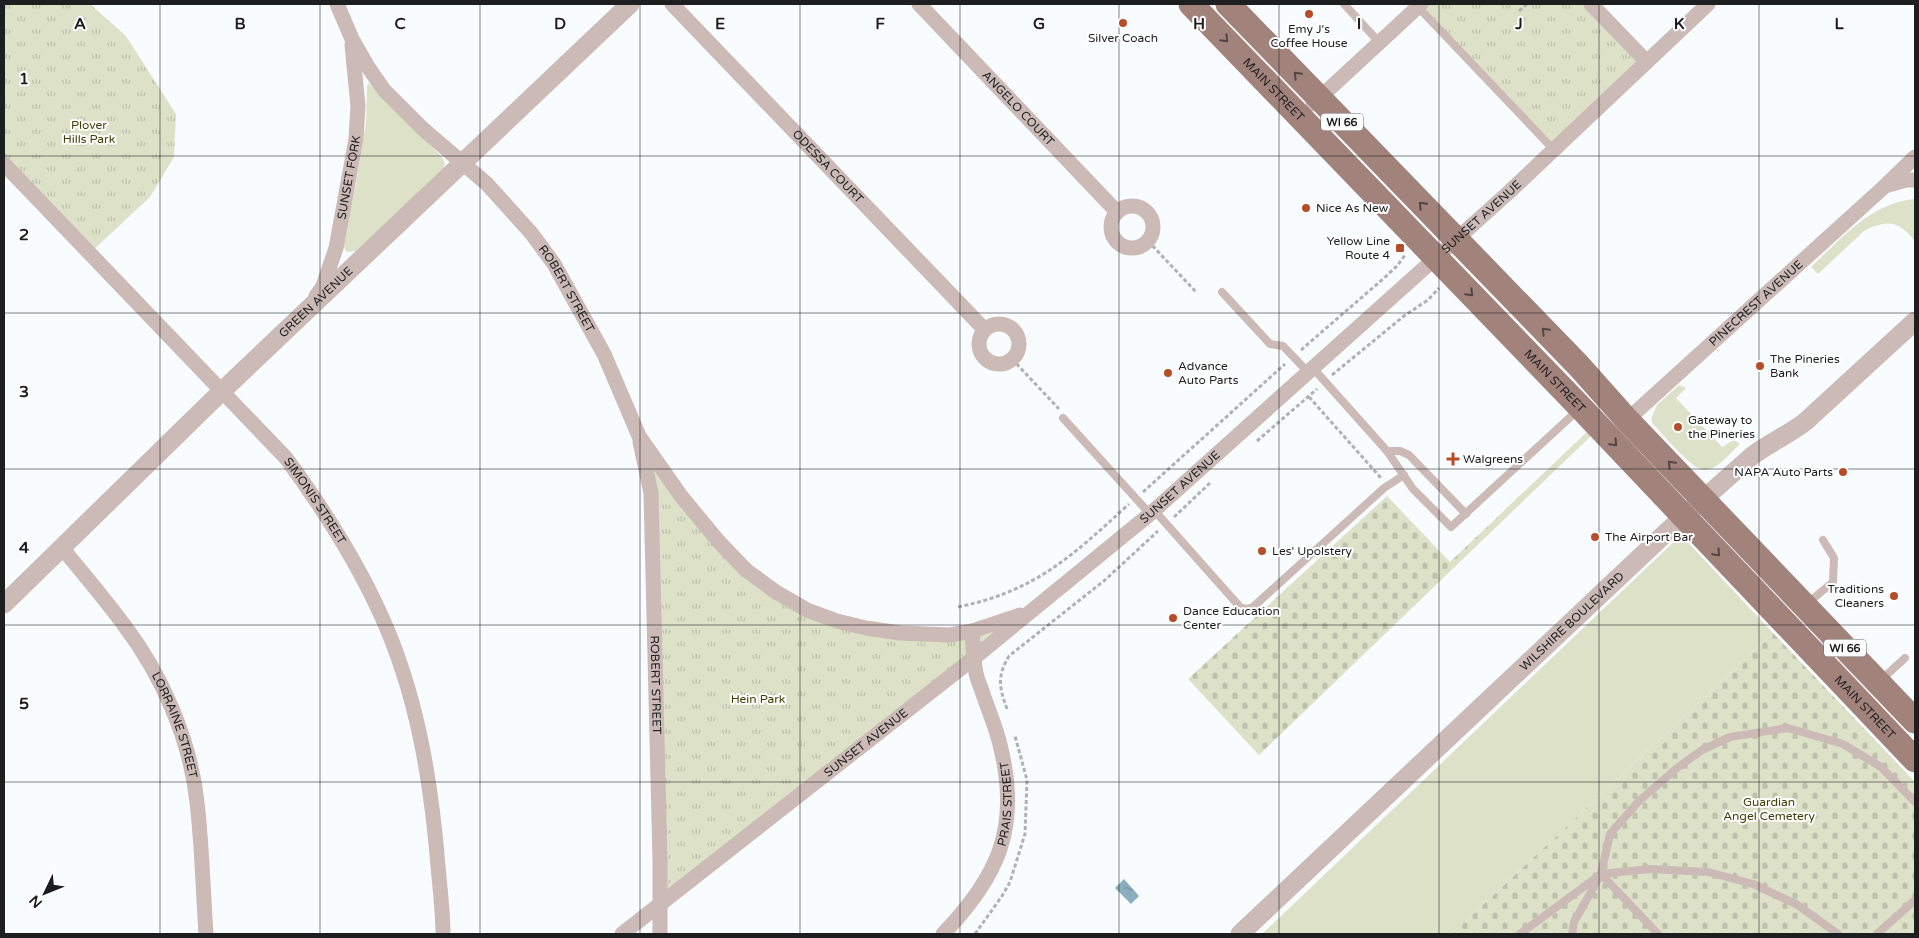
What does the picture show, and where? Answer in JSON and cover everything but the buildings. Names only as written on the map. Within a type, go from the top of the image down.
[{"type":"main road","name":"MAIN STREET","points":[[1191,4],[1581,408],[1684,518],[1868,692],[1915,721]]},
{"type":"main road","name":"MAIN STREET","points":[[1228,4],[1579,366],[1627,420],[1806,606],[1915,760]]},
{"type":"street","name":"SUNSET FORK","points":[[338,4],[352,39],[384,90],[423,129],[463,163]]},
{"type":"street","name":"GREEN AVENUE","points":[[4,604],[221,392],[630,4]]},
{"type":"street","name":"ODESSA COURT","points":[[672,4],[984,329]]},
{"type":"street","name":"ANGELO COURT","points":[[919,4],[1117,212]]},
{"type":"street","points":[[1591,4],[1646,61]]},
{"type":"street","name":"SUNSET AVENUE","points":[[622,934],[974,658],[1152,512],[1310,369],[1436,259],[1708,4]]},
{"type":"street","points":[[1300,117],[1419,5]]},
{"type":"street","name":"SUNSET FORK","points":[[307,310],[324,286],[336,248],[356,138],[358,106],[352,39]]},
{"type":"street","name":"PINECREST AVENUE","points":[[1627,420],[1915,157]]},
{"type":"street","name":"ROBERT STREET","points":[[463,163],[508,206],[554,264],[604,354],[639,436],[651,492],[660,934]]},
{"type":"street","name":"SIMONIS STREET","points":[[4,164],[286,458],[320,504],[353,560],[381,614],[403,672],[425,757],[435,830],[443,934]]},
{"type":"street","name":"PINECREST AVENUE","points":[[1885,186],[1906,180],[1915,180]]},
{"type":"street","points":[[1136,206],[1148,214],[1153,227],[1148,241],[1131,248],[1118,243],[1114,238],[1111,224],[1117,212],[1123,208],[1136,206]]},
{"type":"street","name":"WILSHIRE BOULEVARD","points":[[1240,934],[1752,456],[1766,445],[1789,434],[1805,422],[1915,321]]},
{"type":"street","points":[[996,324],[1008,326],[1013,330],[1017,335],[1019,348],[1012,359],[1000,364],[993,363],[982,355],[979,342],[984,329],[996,324]]},
{"type":"street","name":"ROBERT STREET","points":[[639,436],[681,496],[719,542],[746,570],[776,592],[807,610],[837,621],[866,628],[900,633],[950,635],[972,631],[1033,610]]},
{"type":"street","name":"LORRAINE STREET","points":[[62,548],[125,626],[144,655],[166,695],[180,730],[190,765],[197,801],[206,934]]},
{"type":"street","name":"PRAIS STREET","points":[[944,934],[979,893],[994,864],[1002,846],[1009,799],[1001,747],[976,674],[972,631]]},
{"type":"lane","points":[[1344,4],[1379,42]]},
{"type":"lane","points":[[1419,5],[1554,150]]},
{"type":"lane","points":[[1222,292],[1270,344],[1283,346],[1294,357],[1326,381],[1387,451],[1413,489],[1452,527],[1581,408]]},
{"type":"lane","points":[[1063,418],[1136,498],[1166,524],[1240,607],[1246,609],[1253,607],[1387,486],[1404,475]]},
{"type":"lane","points":[[1387,451],[1400,451],[1409,455],[1466,514]]},
{"type":"lane","points":[[1806,606],[1833,582],[1834,558],[1823,540]]},
{"type":"lane","points":[[1868,692],[1905,658]]},
{"type":"lane","points":[[1572,934],[1574,922],[1601,874],[1610,834],[1639,801],[1677,768],[1702,750],[1730,737],[1788,728],[1843,744],[1881,767],[1915,802]]},
{"type":"lane","points":[[1520,934],[1601,874],[1650,869],[1708,872],[1753,884],[1796,904],[1838,934]]},
{"type":"lane","points":[[1601,874],[1658,934]]},
{"type":"lane","points":[[1877,934],[1915,900]]},
{"type":"path","points":[[1519,11],[1526,4]]},
{"type":"path","points":[[1148,241],[1196,292]]},
{"type":"path","points":[[958,607],[1000,596],[1053,570],[1068,559],[1388,275],[1407,252]]},
{"type":"path","points":[[1251,446],[1404,316],[1428,300],[1440,287]]},
{"type":"path","points":[[1012,359],[1058,406]]},
{"type":"path","points":[[1308,396],[1373,467],[1387,486]]},
{"type":"path","points":[[1008,714],[999,680],[1002,667],[1009,656],[1105,580],[1213,480]]},
{"type":"path","points":[[975,934],[1010,882],[1025,834],[1027,780],[1014,731]]},
{"type":"green space","name":"Plover Hills Park","points":[[4,4],[90,4],[126,36],[176,114],[174,157],[150,197],[90,253],[4,164]]},
{"type":"green space","points":[[1421,4],[1591,4],[1646,61],[1554,150],[1418,7]]},
{"type":"green space","points":[[369,83],[442,157],[445,164],[443,169],[356,251],[347,252],[342,244],[356,184],[366,123],[367,86]]},
{"type":"green space","points":[[1915,199],[1915,241],[1897,225],[1882,224],[1864,231],[1818,274],[1811,267],[1846,234],[1871,214],[1899,202]]},
{"type":"green space","points":[[1679,385],[1686,388],[1676,398],[1722,447],[1732,441],[1740,444],[1711,469],[1700,469],[1686,459],[1653,424],[1651,419],[1657,405]]},
{"type":"green space","points":[[1589,430],[1593,434],[1259,755],[1188,679],[1387,496],[1450,562]]},
{"type":"green space","name":"Hein Park","points":[[639,436],[719,542],[807,610],[927,635],[1033,610],[659,906],[654,597]]},
{"type":"green space","points":[[1681,535],[1773,633],[1452,934],[1262,934]]},
{"type":"green space","name":"Guardian Angel Cemetery","points":[[1773,633],[1915,782],[1915,934],[1452,934]]},
{"type":"water","points":[[1124,879],[1139,896],[1131,904],[1115,888]]},
{"type":"place","name":"Emy J's Coffee House","points":[[1309,14]]},
{"type":"place","name":"Silver Coach","points":[[1123,23]]},
{"type":"place","name":"Nice As New","points":[[1306,208]]},
{"type":"place","name":"Yellow Line Route 4","points":[[1400,248]]},
{"type":"place","name":"The Pineries Bank","points":[[1760,366]]},
{"type":"place","name":"Advance Auto Parts","points":[[1168,373]]},
{"type":"place","name":"Gateway to the Pineries","points":[[1678,427]]},
{"type":"place","name":"Walgreens","points":[[1453,459]]},
{"type":"place","name":"NAPA Auto Parts","points":[[1843,472]]},
{"type":"place","name":"The Airport Bar","points":[[1595,537]]},
{"type":"place","name":"Les' Upolstery","points":[[1262,551]]},
{"type":"place","name":"Traditions Cleaners","points":[[1894,596]]},
{"type":"place","name":"Dance Education Center","points":[[1173,618]]}]
